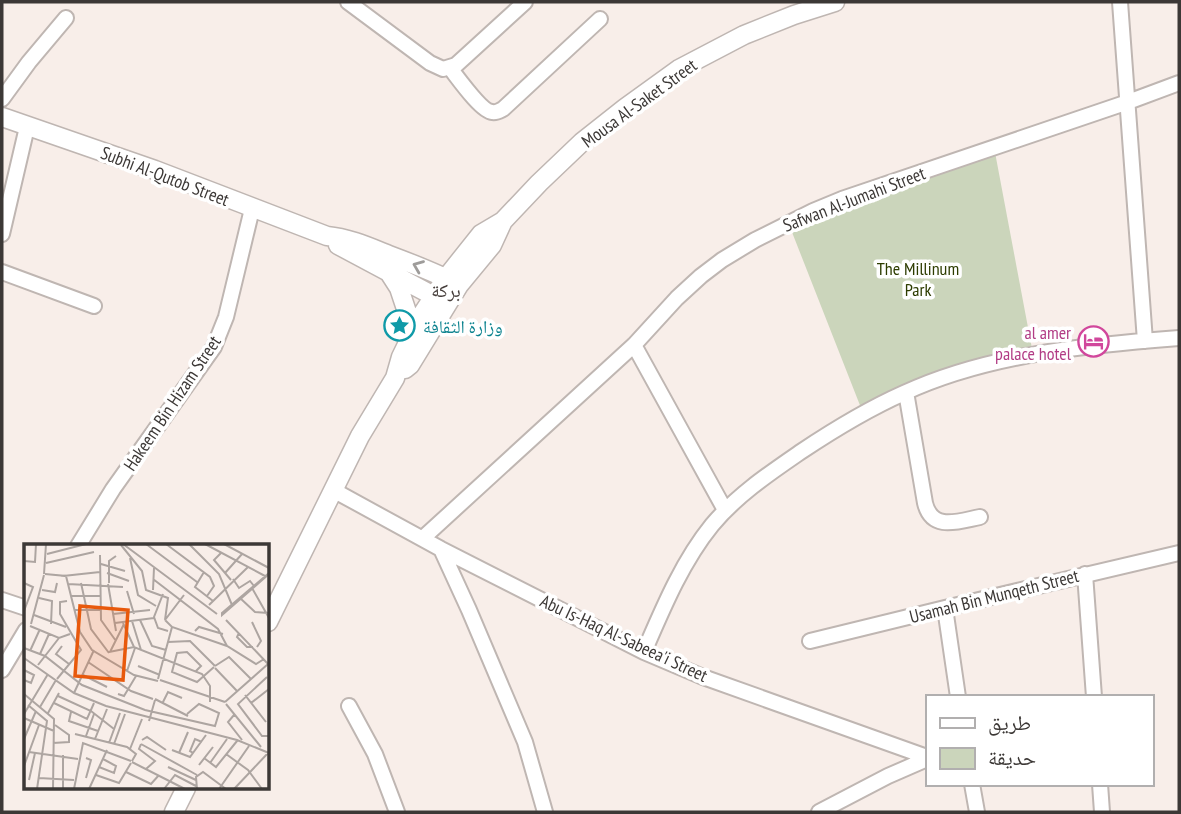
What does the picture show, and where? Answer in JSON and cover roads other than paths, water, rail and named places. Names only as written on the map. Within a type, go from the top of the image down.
[{"type":"street","points":[[348,2],[435,66],[443,69],[462,60],[525,2]]},
{"type":"street","name":"Mousa Al-Saket Street","points":[[395,378],[410,365],[453,281],[492,245],[503,221],[582,142],[679,69],[744,35],[835,2]]},
{"type":"street","points":[[1120,2],[1145,341]]},
{"type":"street","points":[[2,99],[66,18]]},
{"type":"street","points":[[450,68],[481,105],[491,113],[496,113],[600,19]]},
{"type":"street","name":"Safwan Al-Jumahi Street","points":[[423,538],[634,345],[701,276],[755,240],[788,222],[842,199],[1179,83]]},
{"type":"street","name":"Subhi Al-Qutob Street","points":[[2,117],[145,167],[327,236],[367,246],[453,281]]},
{"type":"street","points":[[2,234],[27,127]]},
{"type":"street","name":"Hakeem Bin Hizam Street","points":[[79,544],[113,489],[214,347],[226,317],[252,209]]},
{"type":"street","name":"Subhi Al-Qutob Street","points":[[327,236],[338,245],[441,300]]},
{"type":"street","points":[[388,271],[399,288],[414,333]]},
{"type":"street","points":[[2,272],[94,306]]},
{"type":"street","name":"Mousa Al-Saket Street","points":[[270,618],[360,436],[395,378],[401,357],[421,316],[441,300]]},
{"type":"street","points":[[644,652],[686,563],[725,510],[778,467],[863,413],[906,392],[969,369],[1033,354],[1179,338]]},
{"type":"street","points":[[634,345],[725,510]]},
{"type":"street","points":[[906,392],[929,513],[946,523],[980,517]]},
{"type":"street","name":"Abu Is-Haq Al-Sabeea'i Street","points":[[333,490],[441,549],[644,652],[703,677],[926,758]]},
{"type":"street","points":[[441,549],[525,742],[545,812]]},
{"type":"street","name":"Usamah Bin Munqeth Street","points":[[810,642],[1179,553]]},
{"type":"street","points":[[1084,574],[1094,695]]},
{"type":"street","points":[[2,600],[24,607]]},
{"type":"street","points":[[945,608],[958,695]]},
{"type":"street","points":[[2,670],[24,633]]},
{"type":"street","points":[[349,706],[375,754],[397,812]]},
{"type":"street","points":[[819,812],[926,758]]},
{"type":"street","points":[[972,786],[977,812]]},
{"type":"street","points":[[1100,786],[1102,812]]},
{"type":"street","points":[[174,812],[185,790]]},
{"type":"place","name":"وزارة الثقافة","points":[[400,326]]},
{"type":"place","name":"al amer palace hotel","points":[[1094,342]]},
{"type":"district","name":"بركة","points":[[446,290]]},
{"type":"park label","name":"The Millinum Park","points":[[918,278]]}]
